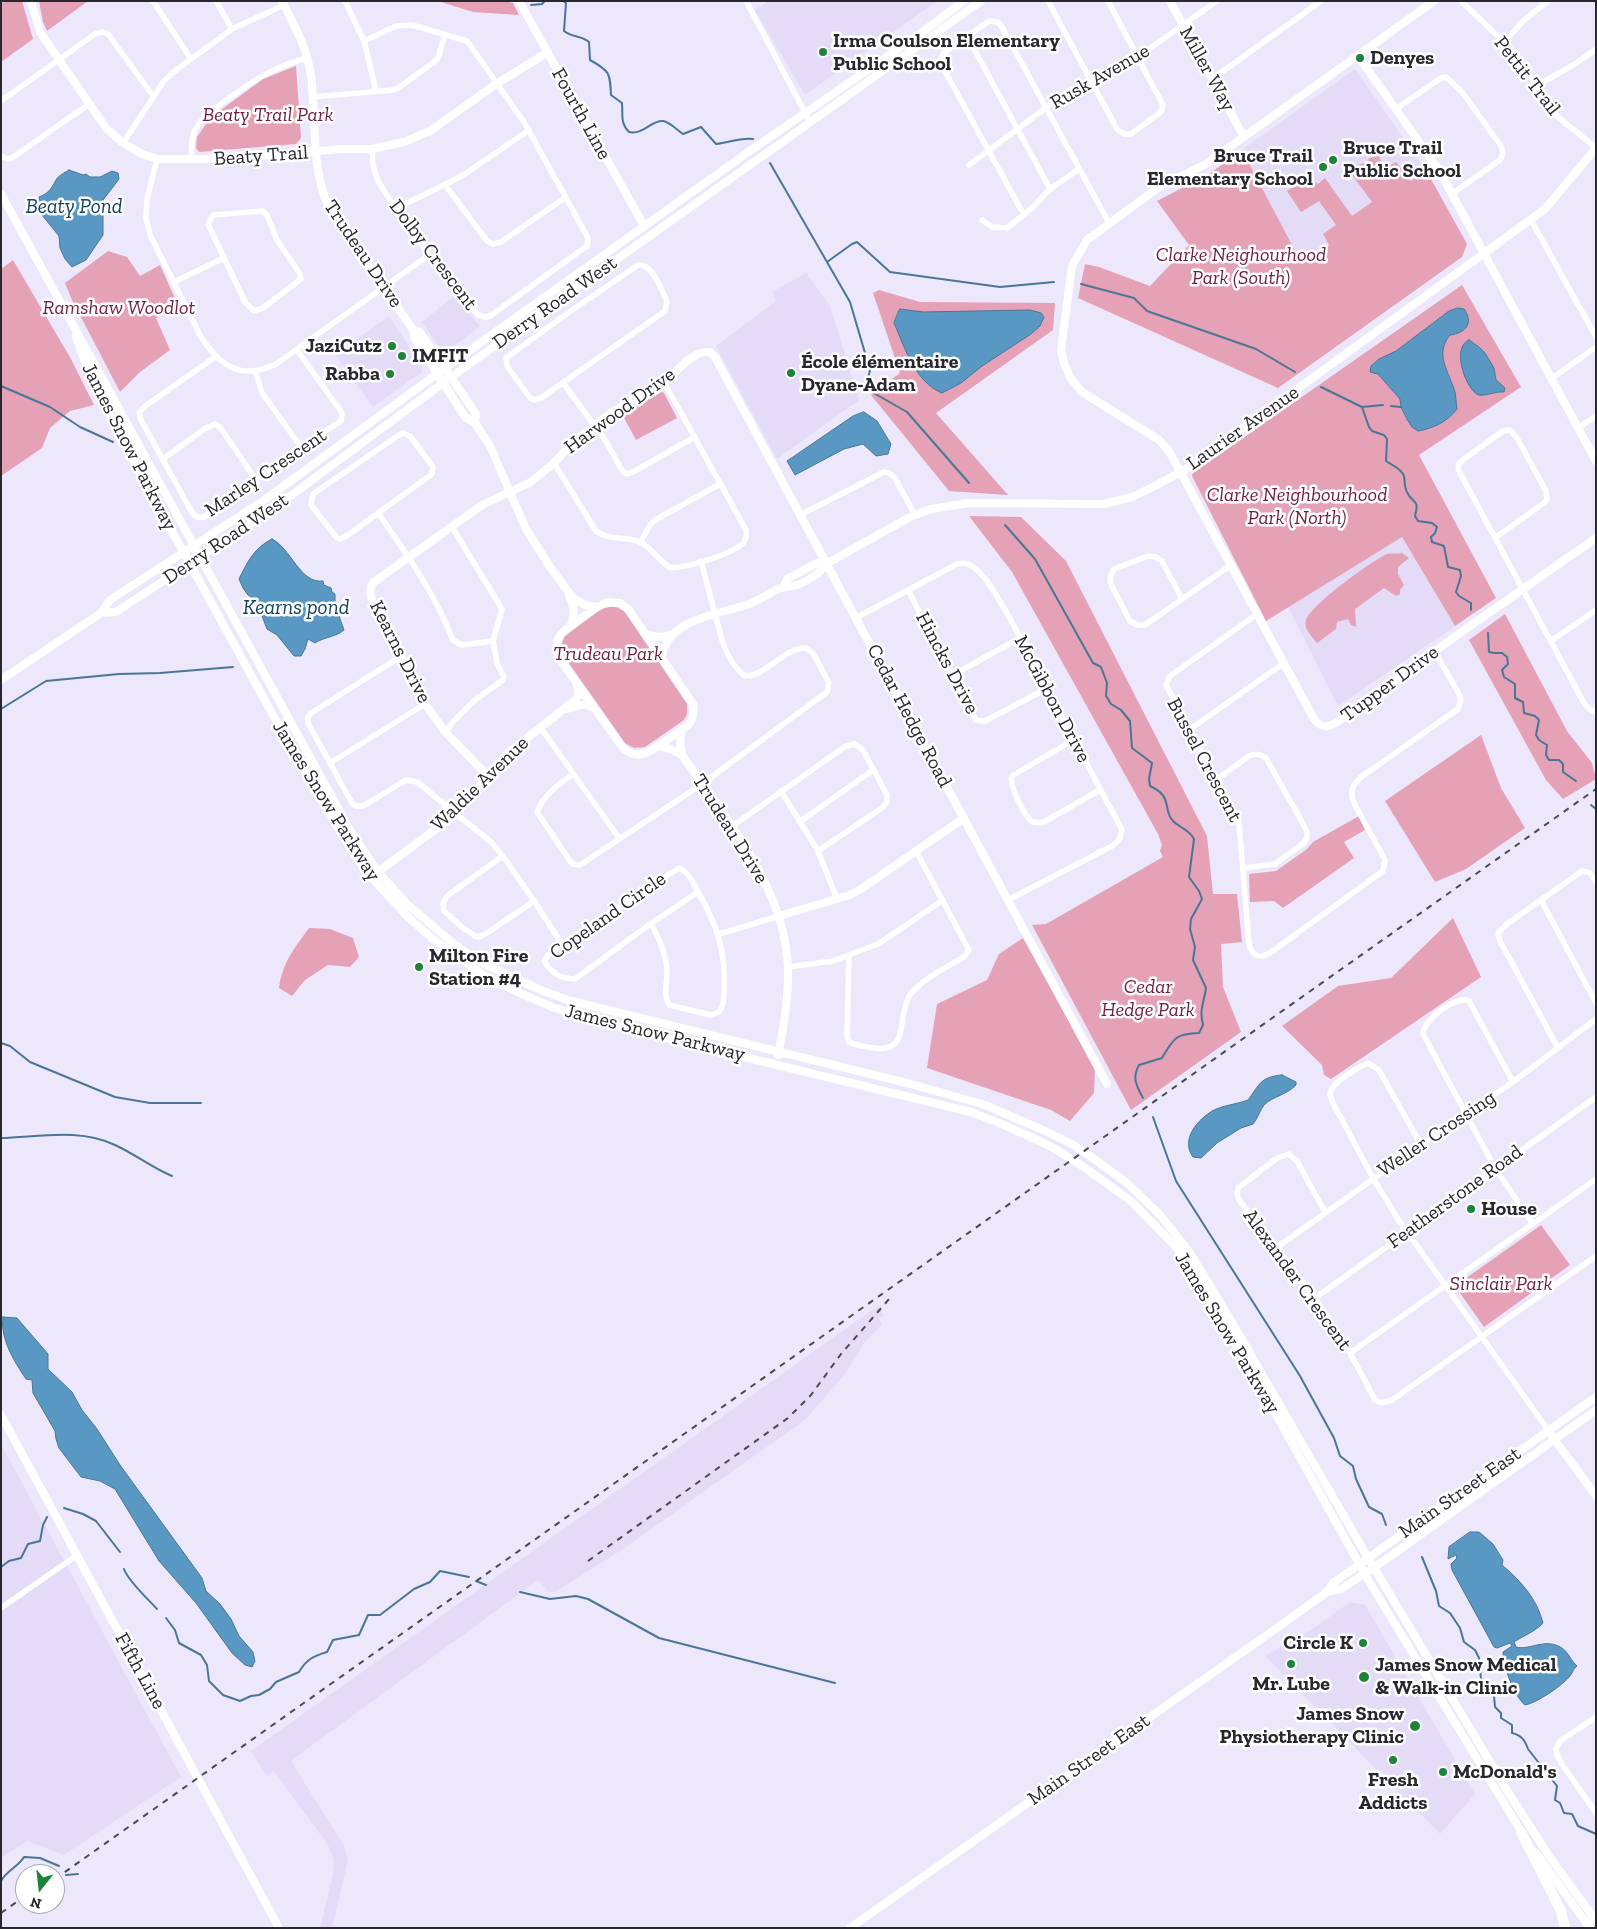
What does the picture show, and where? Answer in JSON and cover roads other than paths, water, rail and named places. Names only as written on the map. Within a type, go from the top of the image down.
[{"type":"highway","points":[[1521,1832],[1561,1912],[1566,1928]]},
{"type":"main road","name":"Beaty Trail","points":[[31,1],[40,32],[106,128],[122,143],[142,154],[157,159],[192,160],[372,149],[404,142],[430,131],[496,84],[547,53]]},
{"type":"main road","name":"Fourth Line","points":[[520,1],[644,226]]},
{"type":"main road","name":"Derry Road West","points":[[1,680],[101,612],[110,600],[266,499],[644,226],[917,36],[964,1]]},
{"type":"main road","name":"Derry Road West","points":[[101,612],[116,612],[273,509],[443,382],[981,1]]},
{"type":"main road","name":"Miller Way","points":[[1170,1],[1244,137]]},
{"type":"main road","name":"Tupper Drive","points":[[1434,1],[1206,164],[1159,188],[1087,240],[1072,266],[1062,350],[1064,363],[1070,377],[1082,392],[1159,440],[1169,451],[1314,719],[1320,725],[1329,726],[1596,538]]},
{"type":"main road","name":"Trudeau Drive","points":[[283,3],[300,35],[307,58],[311,76],[314,152],[321,189],[329,208],[414,331],[414,337],[465,417],[475,423],[490,446],[526,529],[535,546],[568,594],[574,609],[572,625]]},
{"type":"main road","points":[[1358,56],[1439,170],[1596,461]]},
{"type":"main road","name":"Laurier Avenue","points":[[671,635],[690,623],[716,613],[751,604],[784,587],[793,586],[821,572],[826,564],[915,515],[931,509],[968,503],[1104,504],[1132,497],[1181,472],[1531,220],[1545,209],[1596,148]]},
{"type":"main road","name":"James Snow Parkway","points":[[1,194],[350,830],[378,872],[408,905],[454,944],[482,963],[542,991],[607,1011],[911,1084],[985,1105],[1072,1144],[1127,1183],[1160,1215],[1188,1250],[1231,1320],[1368,1558],[1508,1792],[1592,1921]]},
{"type":"main road","name":"James Snow Parkway","points":[[74,328],[76,340],[86,365],[119,434],[295,755],[354,854],[371,877],[409,918],[433,939],[485,976],[552,1007],[608,1024],[914,1097],[988,1118],[1050,1146],[1081,1165],[1131,1201],[1177,1248],[1195,1275],[1268,1400],[1366,1576],[1521,1832],[1592,1921]]},
{"type":"main road","name":"Trudeau Drive","points":[[414,331],[420,332],[476,414],[475,423]]},
{"type":"main road","name":"Harwood Drive","points":[[510,492],[531,482],[594,425],[628,402],[664,382],[688,360],[702,352],[708,352]]},
{"type":"main road","name":"Cedar Hedge Road","points":[[708,352],[715,356],[1107,1084]]},
{"type":"main road","name":"Kearns Drive","points":[[487,775],[446,733],[425,704],[400,657],[370,593],[370,587],[374,582],[482,506],[510,492]]},
{"type":"main road","name":"Trudeau Drive","points":[[568,594],[584,605],[597,607]]},
{"type":"main road","name":"Trudeau Drive","points":[[612,601],[623,605],[629,610],[693,704],[692,718],[682,729],[643,754],[634,754],[626,751],[558,656],[556,648],[560,635],[597,607],[612,601]]},
{"type":"main road","points":[[646,635],[659,637],[671,635]]},
{"type":"main road","points":[[662,656],[663,647],[671,635]]},
{"type":"main road","name":"Waldie Avenue","points":[[371,877],[456,814],[487,775],[507,754],[566,709],[579,695],[577,683]]},
{"type":"main road","points":[[566,709],[585,704],[594,708]]},
{"type":"main road","name":"Trudeau Drive","points":[[682,729],[680,740],[682,755],[751,856],[765,882],[779,916],[788,967],[786,1011],[776,1064]]},
{"type":"main road","name":"Trudeau Drive","points":[[658,746],[666,747],[682,755]]},
{"type":"main road","points":[[779,916],[837,899],[860,890],[964,818]]},
{"type":"main road","name":"Main Street East","points":[[850,1928],[1327,1592],[1333,1583],[1359,1564],[1596,1397]]},
{"type":"main road","name":"Main Street East","points":[[1327,1592],[1341,1589],[1366,1576],[1374,1568],[1596,1410]]},
{"type":"main road","name":"Fifth Line","points":[[1,1415],[279,1928]]},
{"type":"main road","points":[[1548,1430],[1596,1496]]},
{"type":"street","points":[[153,1],[191,60]]},
{"type":"street","points":[[216,1],[232,29]]},
{"type":"street","points":[[345,1],[364,41],[376,91]]},
{"type":"street","points":[[746,1],[810,122]]},
{"type":"street","points":[[1048,1],[1117,129],[1124,134],[1131,134],[1161,112],[1163,105],[1108,1]]},
{"type":"street","name":"Rusk Avenue","points":[[969,165],[1070,90],[1138,56],[1217,1]]},
{"type":"street","points":[[1212,79],[1321,1]]},
{"type":"street","name":"Pettit Trail","points":[[1461,1],[1510,48],[1562,122],[1596,148]]},
{"type":"street","points":[[1504,43],[1522,22],[1548,1]]},
{"type":"street","points":[[122,143],[164,81],[232,29],[283,3]]},
{"type":"street","points":[[1024,215],[941,59],[944,52],[989,21],[998,22],[1109,223]]},
{"type":"street","name":"Dolby Crescent","points":[[364,41],[396,26],[404,25],[412,25],[467,41],[528,130],[587,236],[587,246],[490,316],[478,315],[429,255],[378,180],[373,165],[372,149]]},
{"type":"street","points":[[1,101],[99,32],[106,32],[153,96]]},
{"type":"street","points":[[312,97],[398,88],[438,58],[445,35]]},
{"type":"street","points":[[967,36],[1050,189]]},
{"type":"street","points":[[1536,86],[1575,64],[1596,49]]},
{"type":"street","points":[[192,160],[191,149],[194,133],[199,123],[209,112],[258,77],[283,65],[307,58]]},
{"type":"street","points":[[1396,109],[1441,78],[1446,77],[1462,92],[1501,146],[1504,153],[1500,160],[1452,194]]},
{"type":"street","points":[[1,156],[8,159],[12,158],[89,104]]},
{"type":"street","points":[[397,208],[446,186],[528,130]]},
{"type":"street","points":[[157,159],[147,199],[146,219],[150,234],[201,337],[215,356],[232,367],[255,371],[276,364],[429,255]]},
{"type":"street","points":[[982,220],[992,227],[1007,228],[1024,215],[1050,189],[1079,169]]},
{"type":"street","points":[[446,186],[487,241],[493,244],[501,242],[566,198]]},
{"type":"street","points":[[262,211],[267,215],[277,240],[300,274],[301,279],[263,308],[254,311],[248,306],[224,258],[210,232],[208,224],[211,217],[220,214],[262,211]]},
{"type":"street","points":[[1531,220],[1596,337]]},
{"type":"street","points":[[174,282],[224,258]]},
{"type":"street","points":[[641,264],[648,267],[667,302],[665,312],[563,383],[541,398],[534,400],[527,395],[505,360],[634,267],[641,264]]},
{"type":"street","points":[[1552,379],[1596,347]]},
{"type":"street","name":"Marley Crescent","points":[[215,356],[144,407],[139,413],[141,420],[193,514],[198,518],[204,517],[301,447],[341,421],[342,414],[297,350]]},
{"type":"street","points":[[255,371],[262,393],[301,447]]},
{"type":"street","points":[[554,463],[596,531],[607,537],[640,543],[669,567],[675,568],[702,561],[739,546],[747,537],[746,530],[664,382]]},
{"type":"street","points":[[563,383],[606,441],[621,469],[626,474],[633,472],[695,437]]},
{"type":"street","points":[[1578,428],[1596,416]]},
{"type":"street","points":[[164,459],[206,428],[215,424],[220,427],[256,480]]},
{"type":"street","points":[[1495,538],[1547,500],[1546,492],[1517,438],[1510,430],[1503,432],[1479,448],[1459,462],[1457,467],[1495,538],[1523,590],[1551,641],[1584,703],[1589,710],[1596,712]]},
{"type":"street","points":[[398,434],[408,434],[433,467],[433,472],[378,513],[340,539],[334,536],[312,505],[312,497],[313,494],[398,434]]},
{"type":"street","points":[[800,515],[884,472],[889,473],[895,478],[915,515]]},
{"type":"street","points":[[640,543],[650,526],[657,519],[720,484]]},
{"type":"street","points":[[378,513],[410,557],[436,601],[453,640],[462,645],[493,641]]},
{"type":"street","points":[[446,733],[452,723],[475,700],[503,680],[504,675],[497,663],[493,641],[502,609],[452,527]]},
{"type":"street","points":[[1182,599],[1162,561],[1156,557],[1148,556],[1114,569],[1110,577],[1111,584],[1130,621],[1137,625],[1145,625],[1231,565]]},
{"type":"street","points":[[573,774],[547,796],[537,812],[570,861],[573,864],[580,865],[702,784],[824,695],[829,686],[813,653],[806,648],[795,650],[753,674],[748,676],[742,674],[725,649],[702,561]]},
{"type":"street","name":"McGibbon Drive","points":[[856,618],[957,564],[972,565],[988,583],[1020,638],[1121,828],[1121,835],[1119,840],[1112,846],[1008,900]]},
{"type":"street","name":"Hincks Drive","points":[[908,590],[975,719],[980,722],[985,721],[1046,689]]},
{"type":"street","points":[[1551,641],[1596,610]]},
{"type":"street","name":"Bussel Crescent","points":[[1257,614],[1170,676],[1167,680],[1167,689],[1239,823],[1249,944],[1254,954],[1262,957],[1383,871],[1385,860],[1351,796],[1352,788],[1361,777],[1458,709],[1461,699],[1436,652]]},
{"type":"street","points":[[953,675],[1020,638]]},
{"type":"street","points":[[400,657],[309,715],[308,722],[352,803],[356,806],[363,806],[406,780],[417,782],[484,835],[503,856],[562,944]]},
{"type":"street","points":[[1189,730],[1284,664]]},
{"type":"street","points":[[330,763],[425,704]]},
{"type":"street","points":[[541,728],[618,838]]},
{"type":"street","points":[[1073,740],[1012,776],[1011,784],[1025,813],[1032,822],[1042,823],[1100,790]]},
{"type":"street","points":[[731,827],[850,744],[860,746],[887,795],[884,805],[818,851]]},
{"type":"street","points":[[1216,780],[1249,756],[1261,755],[1266,758],[1307,831],[1304,843],[1275,864],[1244,868]]},
{"type":"street","points":[[801,821],[873,770]]},
{"type":"street","points":[[781,792],[801,821],[818,851],[837,899]]},
{"type":"street","points":[[849,956],[847,1036],[849,1042],[854,1045],[885,1049],[893,1047],[898,1041],[906,1002],[910,994],[917,987],[968,954],[968,946],[916,851]]},
{"type":"street","points":[[503,856],[446,896],[443,903],[444,911],[463,928],[477,937],[484,935],[534,901]]},
{"type":"street","name":"Copeland Circle","points":[[651,924],[664,954],[667,972],[666,1000],[669,1005],[711,1015],[721,1010],[724,999],[725,972],[719,934],[711,913],[687,874],[683,870],[676,869],[562,944],[549,954],[544,961],[550,970],[557,975],[565,979],[575,978],[651,924],[698,892]]},
{"type":"street","points":[[1558,1048],[1498,937],[1498,933],[1502,928],[1577,874],[1586,871],[1596,882]]},
{"type":"street","points":[[788,967],[826,962],[849,956],[880,943],[943,900]]},
{"type":"street","points":[[1541,900],[1596,1002]]},
{"type":"street","points":[[719,934],[779,916]]},
{"type":"street","points":[[1513,1082],[1469,1001],[1462,1000],[1447,1006],[1426,1025],[1423,1034],[1495,1168],[1534,1224]]},
{"type":"street","name":"Weller Crossing","points":[[1276,1248],[1420,1145],[1513,1082],[1596,1019]]},
{"type":"street","points":[[1420,1145],[1379,1070],[1368,1063],[1348,1074],[1331,1088],[1330,1095],[1373,1178],[1407,1232],[1548,1430]]},
{"type":"street","name":"Featherstone Road","points":[[1315,1298],[1596,1097]]},
{"type":"street","name":"Alexander Crescent","points":[[1325,1212],[1297,1161],[1289,1154],[1277,1158],[1238,1188],[1239,1200],[1315,1298],[1350,1353],[1375,1400],[1382,1403],[1392,1400],[1482,1336]]},
{"type":"street","points":[[1350,1353],[1596,1179]]},
{"type":"street","points":[[1482,1336],[1596,1256]]},
{"type":"street","points":[[1,1608],[76,1556]]},
{"type":"street","points":[[1596,1716],[1560,1741],[1556,1749],[1562,1764],[1596,1813]]},
{"type":"water","name":"Beaty Pond","points":[[69,170],[83,175],[86,174],[90,177],[100,177],[112,171],[118,173],[119,179],[103,200],[103,235],[86,260],[72,267],[65,259],[60,248],[59,236],[42,215],[39,197],[51,188],[58,177]]},
{"type":"water","points":[[1458,308],[1464,309],[1467,314],[1467,326],[1464,330],[1450,335],[1443,349],[1444,363],[1455,392],[1457,409],[1440,424],[1418,431],[1408,421],[1401,407],[1400,399],[1378,374],[1370,372],[1371,366],[1379,359],[1396,351],[1449,311]]},
{"type":"water","points":[[900,309],[923,312],[1030,310],[1041,313],[1044,317],[1040,326],[1031,334],[982,366],[961,383],[942,393],[933,388],[918,373],[907,353],[894,323]]},
{"type":"water","points":[[1469,340],[1485,353],[1494,368],[1496,380],[1505,388],[1504,392],[1479,395],[1474,392],[1462,369],[1461,360],[1463,344]]},
{"type":"water","points":[[864,412],[877,421],[891,444],[888,454],[876,456],[863,444],[844,449],[795,475],[787,461],[853,416]]},
{"type":"water","name":"Kearns pond","points":[[272,539],[285,550],[308,577],[323,581],[324,585],[331,588],[335,594],[335,603],[332,607],[338,613],[344,630],[315,643],[308,639],[301,656],[294,656],[277,635],[267,629],[256,600],[248,595],[239,579],[256,551]]},
{"type":"water","points":[[1282,1075],[1296,1082],[1296,1085],[1264,1105],[1253,1124],[1241,1128],[1217,1143],[1201,1158],[1193,1157],[1190,1150],[1190,1137],[1202,1119],[1218,1108],[1248,1100],[1261,1082]]},
{"type":"water","points":[[3,1317],[17,1318],[48,1354],[48,1369],[72,1392],[82,1410],[97,1429],[120,1465],[202,1578],[206,1591],[220,1604],[231,1619],[239,1636],[253,1652],[255,1661],[252,1667],[245,1665],[232,1653],[196,1603],[159,1561],[115,1489],[100,1481],[81,1477],[59,1448],[55,1431],[33,1393],[32,1380],[26,1379],[9,1350],[4,1333]]},
{"type":"water","points":[[1470,1532],[1479,1532],[1493,1544],[1503,1560],[1502,1565],[1516,1577],[1537,1606],[1543,1623],[1514,1642],[1516,1647],[1521,1648],[1543,1644],[1556,1645],[1564,1650],[1577,1666],[1562,1684],[1530,1704],[1525,1705],[1521,1701],[1507,1673],[1503,1652],[1512,1646],[1510,1643],[1497,1648],[1494,1647],[1452,1570],[1451,1564],[1457,1558],[1456,1555],[1448,1559],[1449,1547]]},
{"type":"waterway","points":[[531,5],[542,4],[545,1]]},
{"type":"waterway","points":[[563,1],[566,3],[564,31],[589,42],[590,60],[608,73],[611,95],[622,103],[623,122],[629,132],[643,130],[659,121],[663,121],[671,124],[683,134],[701,127],[716,144],[753,139]]},
{"type":"waterway","points":[[770,163],[850,302],[870,370],[867,383],[872,392],[907,412],[969,483]]},
{"type":"waterway","points":[[827,262],[857,242],[890,272],[1000,287],[1054,282]]},
{"type":"waterway","points":[[1081,284],[1134,298],[1147,311],[1256,349],[1295,372]]},
{"type":"waterway","points":[[1,386],[50,407],[80,427],[113,442]]},
{"type":"waterway","points":[[1321,387],[1362,407],[1383,405]]},
{"type":"waterway","points":[[1391,406],[1401,407]]},
{"type":"waterway","points":[[1362,407],[1372,431],[1384,435],[1387,439],[1386,461],[1403,474],[1406,490],[1417,506],[1415,516],[1418,521],[1432,523],[1437,527],[1431,537],[1432,542],[1444,546],[1448,567],[1460,570],[1461,576],[1456,592],[1471,603],[1471,610]]},
{"type":"waterway","points":[[1005,525],[1035,559],[1093,663],[1101,667],[1107,683],[1106,696],[1111,704],[1121,710],[1130,721],[1132,748],[1152,763],[1149,779],[1150,786],[1162,794],[1173,821],[1190,833],[1194,839],[1189,877],[1202,899],[1191,919],[1190,929],[1195,947],[1193,960],[1206,988],[1202,1010],[1203,1025],[1199,1033],[1176,1038],[1162,1058],[1139,1065],[1135,1078],[1143,1098]]},
{"type":"waterway","points":[[1488,633],[1489,652],[1502,653],[1507,657],[1508,664],[1502,670],[1504,677],[1515,684],[1515,698],[1523,702],[1524,713],[1535,716],[1539,720],[1536,735],[1539,740],[1547,745],[1546,755],[1549,760],[1559,760],[1563,764],[1563,772],[1576,781]]},
{"type":"waterway","points":[[1,709],[46,681],[119,674],[160,673],[233,667]]},
{"type":"waterway","points":[[1591,805],[1596,809]]},
{"type":"waterway","points":[[1,1043],[10,1046],[30,1062],[115,1097],[150,1103],[201,1103]]},
{"type":"waterway","points":[[1153,1117],[1176,1181],[1300,1376],[1334,1438],[1340,1456],[1353,1466],[1356,1479],[1369,1507],[1382,1514],[1386,1525]]},
{"type":"waterway","points":[[1,1138],[74,1135],[102,1140],[172,1176]]},
{"type":"waterway","points":[[64,1508],[83,1514],[96,1521],[120,1552]]},
{"type":"waterway","points":[[1,1567],[9,1561],[21,1558],[28,1544],[40,1541],[43,1525],[47,1517]]},
{"type":"waterway","points":[[1422,1557],[1436,1591],[1439,1606],[1450,1613],[1460,1628],[1464,1642],[1475,1650],[1479,1658],[1481,1679],[1486,1681],[1485,1691],[1494,1696],[1495,1707],[1501,1713],[1501,1718],[1512,1725],[1512,1733],[1522,1738],[1528,1749],[1557,1786],[1555,1800],[1560,1803],[1564,1813],[1572,1814],[1578,1826],[1596,1834]]},
{"type":"waterway","points":[[124,1569],[134,1584],[157,1609]]},
{"type":"waterway","points":[[166,1618],[175,1630],[179,1643],[201,1655],[207,1665],[209,1681],[223,1695],[240,1701],[259,1695],[270,1689],[276,1682],[299,1672],[310,1659],[327,1652],[333,1640],[359,1635],[368,1615],[380,1615],[414,1589],[430,1582],[440,1571],[469,1577]]},
{"type":"waterway","points":[[476,1581],[486,1585]]},
{"type":"waterway","points":[[520,1592],[550,1599],[576,1596],[588,1599],[659,1638],[835,1683]]},
{"type":"waterway","points":[[18,1864],[24,1857],[40,1858],[54,1864]]},
{"type":"waterway","points":[[1,1881],[15,1866]]},
{"type":"waterway","points":[[66,1875],[78,1874]]},
{"type":"railway","points":[[65,1872],[1596,789]]},
{"type":"railway","points":[[588,1561],[788,1418],[811,1395],[841,1354],[890,1298]]},
{"type":"railway","points":[[1,1913],[15,1903]]},
{"type":"place","name":"Irma Coulson Elementary Public School","points":[[823,52]]},
{"type":"place","name":"Denyes","points":[[1360,58]]},
{"type":"place","name":"Bruce Trail Public School","points":[[1333,160]]},
{"type":"place","name":"Bruce Trail Elementary School","points":[[1323,167]]},
{"type":"place","name":"JaziCutz","points":[[392,346]]},
{"type":"place","name":"IMFIT","points":[[402,356]]},
{"type":"place","name":"École élémentaire Dyane-Adam","points":[[791,373]]},
{"type":"place","name":"Rabba","points":[[390,374]]},
{"type":"place","name":"Milton Fire Station #4","points":[[419,967]]},
{"type":"place","name":"House","points":[[1471,1209]]},
{"type":"place","name":"Circle K","points":[[1363,1643]]},
{"type":"place","name":"Mr. Lube","points":[[1291,1664]]},
{"type":"place","name":"James Snow Medical & Walk-in Clinic","points":[[1364,1677]]},
{"type":"place","name":"James Snow Physiotherapy Clinic","points":[[1415,1726]]},
{"type":"place","name":"Fresh Addicts","points":[[1393,1760]]},
{"type":"place","name":"McDonald's","points":[[1443,1772]]},
{"type":"park label","name":"Beaty Trail Park","points":[[268,115]]},
{"type":"park label","name":"Clarke Neighourhood Park (South)","points":[[1241,266]]},
{"type":"park label","name":"Ramshaw Woodlot","points":[[119,308]]},
{"type":"park label","name":"Clarke Neighbourhood Park (North)","points":[[1297,506]]},
{"type":"park label","name":"Trudeau Park","points":[[608,654]]},
{"type":"park label","name":"Cedar Hedge Park","points":[[1148,998]]},
{"type":"park label","name":"Sinclair Park","points":[[1501,1284]]}]
